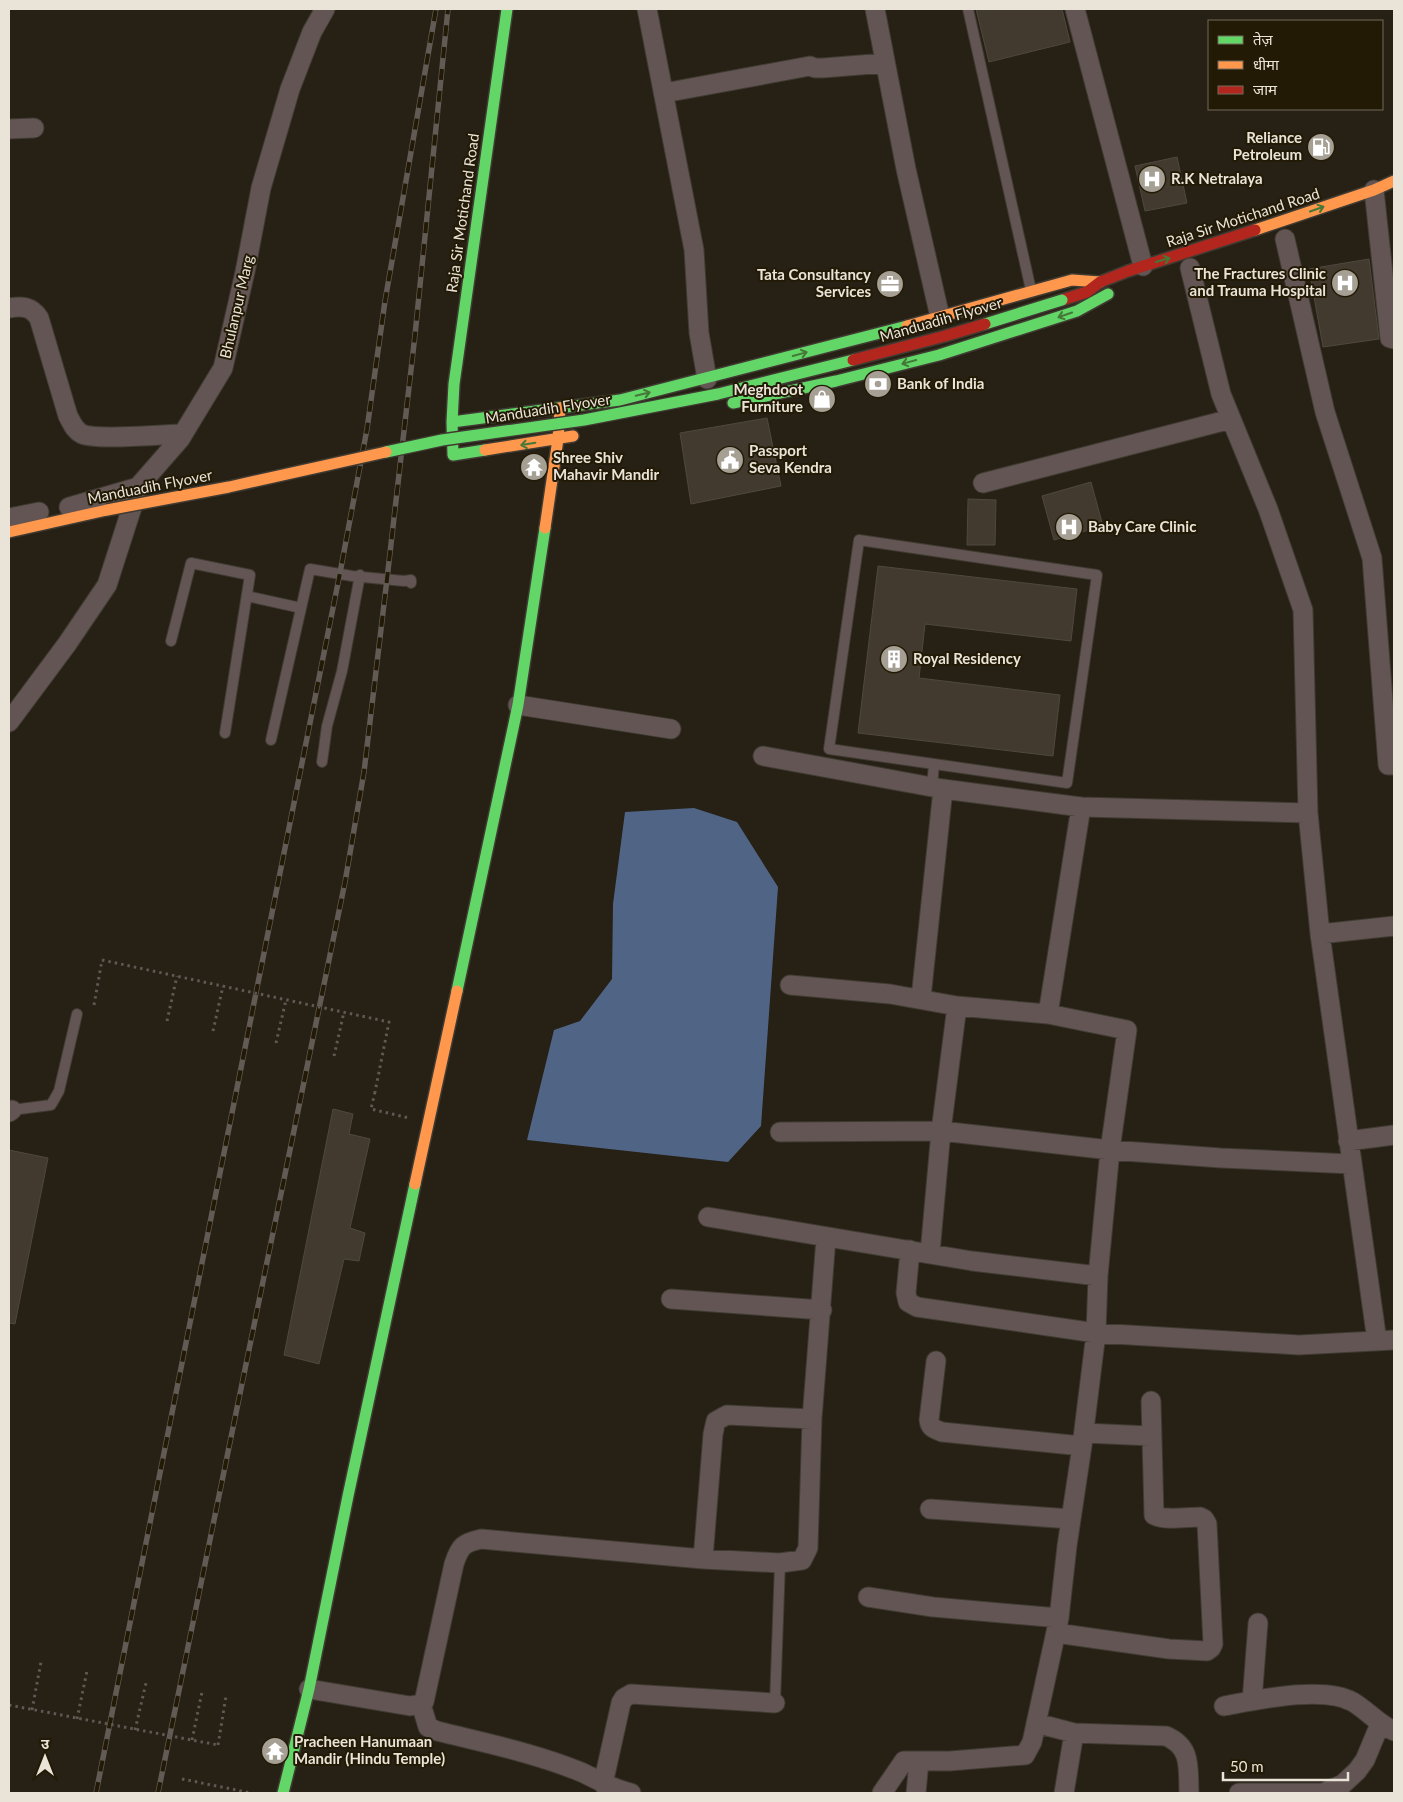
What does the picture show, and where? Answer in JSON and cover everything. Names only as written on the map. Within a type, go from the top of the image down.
[{"type":"street","name":"Bhulanpur Marg","points":[[138,487],[183,434],[223,368],[262,188],[274,143],[290,89],[312,32],[325,9]]},
{"type":"street","name":"Raja Sir Motichand Road","points":[[506,9],[454,384],[452,422],[454,456],[558,439]]},
{"type":"street","points":[[647,9],[694,250],[699,333],[707,379]]},
{"type":"street","points":[[874,9],[906,169],[940,317]]},
{"type":"street","points":[[1074,9],[1143,266]]},
{"type":"street","points":[[664,93],[810,66],[823,68],[885,62]]},
{"type":"street","points":[[9,129],[34,128]]},
{"type":"street","name":"Raja Sir Motichand Road","points":[[1100,282],[1374,190],[1394,181]]},
{"type":"street","points":[[1374,190],[1390,338],[1394,339]]},
{"type":"street","points":[[1284,239],[1325,412],[1372,558],[1388,765],[1394,765]]},
{"type":"street","points":[[910,1250],[906,1293],[908,1302],[917,1307],[1096,1333],[1299,1345],[1386,1341],[1351,1164],[1320,934],[1308,813],[1303,610],[1268,509],[1221,394],[1190,268]]},
{"type":"street","points":[[452,422],[620,400],[707,379],[940,317],[1031,290],[1072,280],[1100,282]]},
{"type":"street","name":"Manduadih Flyover","points":[[9,532],[107,510],[300,472],[442,440],[584,420],[718,394],[945,336],[1086,292],[1100,282]]},
{"type":"street","name":"Manduadih Flyover","points":[[721,405],[836,382],[939,354],[1077,311],[1113,292],[1086,292]]},
{"type":"street","points":[[9,308],[26,307],[34,311],[39,318],[68,416],[74,429],[83,434],[97,436],[183,434]]},
{"type":"street","points":[[284,1793],[310,1689],[350,1486],[518,705],[558,439],[560,408]]},
{"type":"street","points":[[983,483],[1231,419]]},
{"type":"street","points":[[558,439],[587,433]]},
{"type":"street","points":[[9,518],[69,506],[138,487]]},
{"type":"street","points":[[9,722],[68,644],[107,585],[138,487]]},
{"type":"street","points":[[518,705],[671,729]]},
{"type":"street","points":[[763,756],[937,788],[1081,807],[1308,813]]},
{"type":"street","points":[[921,998],[937,788]]},
{"type":"street","points":[[1048,1014],[1081,807]]},
{"type":"street","points":[[1320,934],[1394,926]]},
{"type":"street","points":[[790,985],[890,994],[921,998],[957,1006],[1048,1014],[1127,1030],[1110,1150],[1098,1276],[1096,1333],[1083,1440],[1057,1625],[1032,1742],[1025,1755],[950,1761],[904,1761],[882,1793]]},
{"type":"street","points":[[930,1253],[941,1131],[957,1006]]},
{"type":"street","points":[[780,1132],[941,1131],[1110,1150],[1212,1158],[1351,1164]]},
{"type":"street","points":[[1348,1141],[1394,1134]]},
{"type":"street","points":[[708,1217],[972,1261],[1098,1276]]},
{"type":"street","points":[[310,1689],[410,1706],[421,1704],[427,1696],[454,1564],[460,1549],[468,1542],[481,1539],[703,1559],[780,1563],[802,1560],[808,1548],[812,1419],[822,1310],[826,1238]]},
{"type":"street","points":[[671,1298],[822,1310]]},
{"type":"street","points":[[936,1360],[929,1420],[930,1426],[933,1429],[942,1432],[1083,1440],[1151,1436]]},
{"type":"street","points":[[868,1597],[1057,1625],[1169,1649],[1207,1650],[1211,1648],[1214,1640],[1206,1524],[1204,1519],[1200,1517],[1166,1518],[1154,1515],[1151,1401]]},
{"type":"street","points":[[703,1559],[712,1434],[716,1421],[727,1415],[812,1419]]},
{"type":"street","points":[[930,1509],[1071,1519]]},
{"type":"street","points":[[1252,1701],[1258,1622]]},
{"type":"street","points":[[603,1784],[621,1703],[624,1698],[631,1694],[775,1702]]},
{"type":"street","points":[[1224,1706],[1312,1694],[1338,1695],[1354,1702],[1387,1727],[1344,1789],[1323,1792],[1239,1793]]},
{"type":"street","points":[[421,1704],[428,1727],[437,1731],[512,1750],[582,1772],[603,1784],[630,1793]]},
{"type":"street","points":[[1036,1723],[1074,1733],[1166,1736],[1175,1740],[1184,1750],[1188,1766],[1189,1793]]},
{"type":"street","points":[[1064,1793],[1074,1733]]},
{"type":"street","points":[[916,1793],[919,1761]]},
{"type":"lane","points":[[968,9],[1031,290]]},
{"type":"lane","points":[[859,540],[1097,574],[1067,783],[934,764],[829,749],[859,540]]},
{"type":"lane","points":[[171,641],[191,563],[250,575],[225,733]]},
{"type":"lane","points":[[271,740],[310,569],[352,576],[360,575],[404,581],[411,580],[411,584]]},
{"type":"lane","points":[[322,762],[327,726],[342,671],[360,575]]},
{"type":"lane","points":[[246,596],[301,608]]},
{"type":"lane","points":[[934,764],[937,788]]},
{"type":"lane","points":[[11,1111],[51,1105],[59,1091],[77,1014]]},
{"type":"lane","points":[[775,1702],[780,1563]]},
{"type":"path","points":[[94,1006],[102,960],[389,1022],[371,1109],[428,1123]]},
{"type":"path","points":[[167,1021],[177,976]]},
{"type":"path","points":[[214,1031],[223,986]]},
{"type":"path","points":[[276,1043],[286,1000]]},
{"type":"path","points":[[334,1056],[344,1012]]},
{"type":"path","points":[[32,1710],[41,1662]]},
{"type":"path","points":[[77,1719],[88,1671]]},
{"type":"path","points":[[135,1730],[146,1683]]},
{"type":"path","points":[[192,1740],[202,1692]]},
{"type":"path","points":[[9,1705],[218,1745],[226,1696]]},
{"type":"path","points":[[182,1779],[251,1793]]},
{"type":"water","points":[[694,808],[737,822],[778,887],[761,1126],[728,1162],[527,1140],[554,1030],[580,1021],[612,979],[613,904],[625,812]]},
{"type":"building","points":[[976,9],[1062,9],[1070,42],[989,62]]},
{"type":"building","points":[[1177,157],[1187,203],[1145,211],[1135,166]]},
{"type":"building","points":[[1369,259],[1379,339],[1323,347],[1309,269]]},
{"type":"building","name":"Passport Seva Kendra","points":[[767,418],[781,486],[691,504],[680,433]]},
{"type":"building","points":[[1091,482],[1103,526],[1054,540],[1042,496]]},
{"type":"building","points":[[968,499],[996,500],[995,545],[967,545]]},
{"type":"building","name":"Royal Residency","points":[[878,566],[1077,589],[1071,641],[925,624],[919,678],[1060,695],[1053,756],[858,733]]},
{"type":"building","points":[[333,1109],[353,1114],[349,1134],[370,1139],[350,1228],[365,1233],[359,1261],[344,1259],[319,1364],[284,1355]]},
{"type":"building","points":[[9,1150],[48,1158],[15,1324],[9,1323]]},
{"type":"railway","points":[[96,1793],[340,573],[367,429],[385,301],[436,9]]},
{"type":"railway","points":[[158,1793],[345,882],[364,772],[415,335],[448,9]]},
{"type":"traffic: fast","points":[[485,450],[453,455],[452,422],[454,384],[507,9]]},
{"type":"traffic: fast","points":[[733,403],[836,381],[939,355],[1077,311],[1108,294]]},
{"type":"traffic: fast","points":[[985,324],[1062,300]]},
{"type":"traffic: fast","points":[[452,422],[620,400],[907,326]]},
{"type":"traffic: fast","points":[[386,452],[442,440],[584,420],[718,394],[853,360]]},
{"type":"traffic: fast","points":[[457,991],[518,705],[545,528]]},
{"type":"traffic: fast","points":[[283,1793],[309,1689],[415,1184]]},
{"type":"traffic: slow","points":[[1255,230],[1374,190],[1394,181]]},
{"type":"traffic: slow","points":[[907,326],[1072,280],[1100,282]]},
{"type":"traffic: slow","points":[[545,528],[558,439],[560,408]]},
{"type":"traffic: slow","points":[[485,450],[573,436]]},
{"type":"traffic: slow","points":[[107,510],[229,487],[386,452]]},
{"type":"traffic: slow","points":[[9,532],[107,510]]},
{"type":"traffic: slow","points":[[415,1184],[457,991]]},
{"type":"traffic: jam","points":[[1062,300],[1087,292],[1100,282],[1128,271],[1255,230]]},
{"type":"traffic: jam","points":[[853,360],[985,324]]},
{"type":"place","name":"Reliance Petroleum","points":[[1321,147]]},
{"type":"place","name":"R.K Netralaya","points":[[1152,179]]},
{"type":"place","name":"The Fractures Clinic and Trauma Hospital","points":[[1345,283]]},
{"type":"place","name":"Tata Consultancy Services","points":[[890,284]]},
{"type":"place","name":"Bank of India","points":[[878,384]]},
{"type":"place","name":"Meghdoot Furniture","points":[[822,399]]},
{"type":"place","name":"Passport Seva Kendra","points":[[730,460]]},
{"type":"place","name":"Shree Shiv Mahavir Mandir","points":[[534,467]]},
{"type":"place","name":"Baby Care Clinic","points":[[1069,527]]},
{"type":"place","name":"Royal Residency","points":[[894,659]]},
{"type":"place","name":"Pracheen Hanumaan Mandir (Hindu Temple)","points":[[275,1751]]}]
